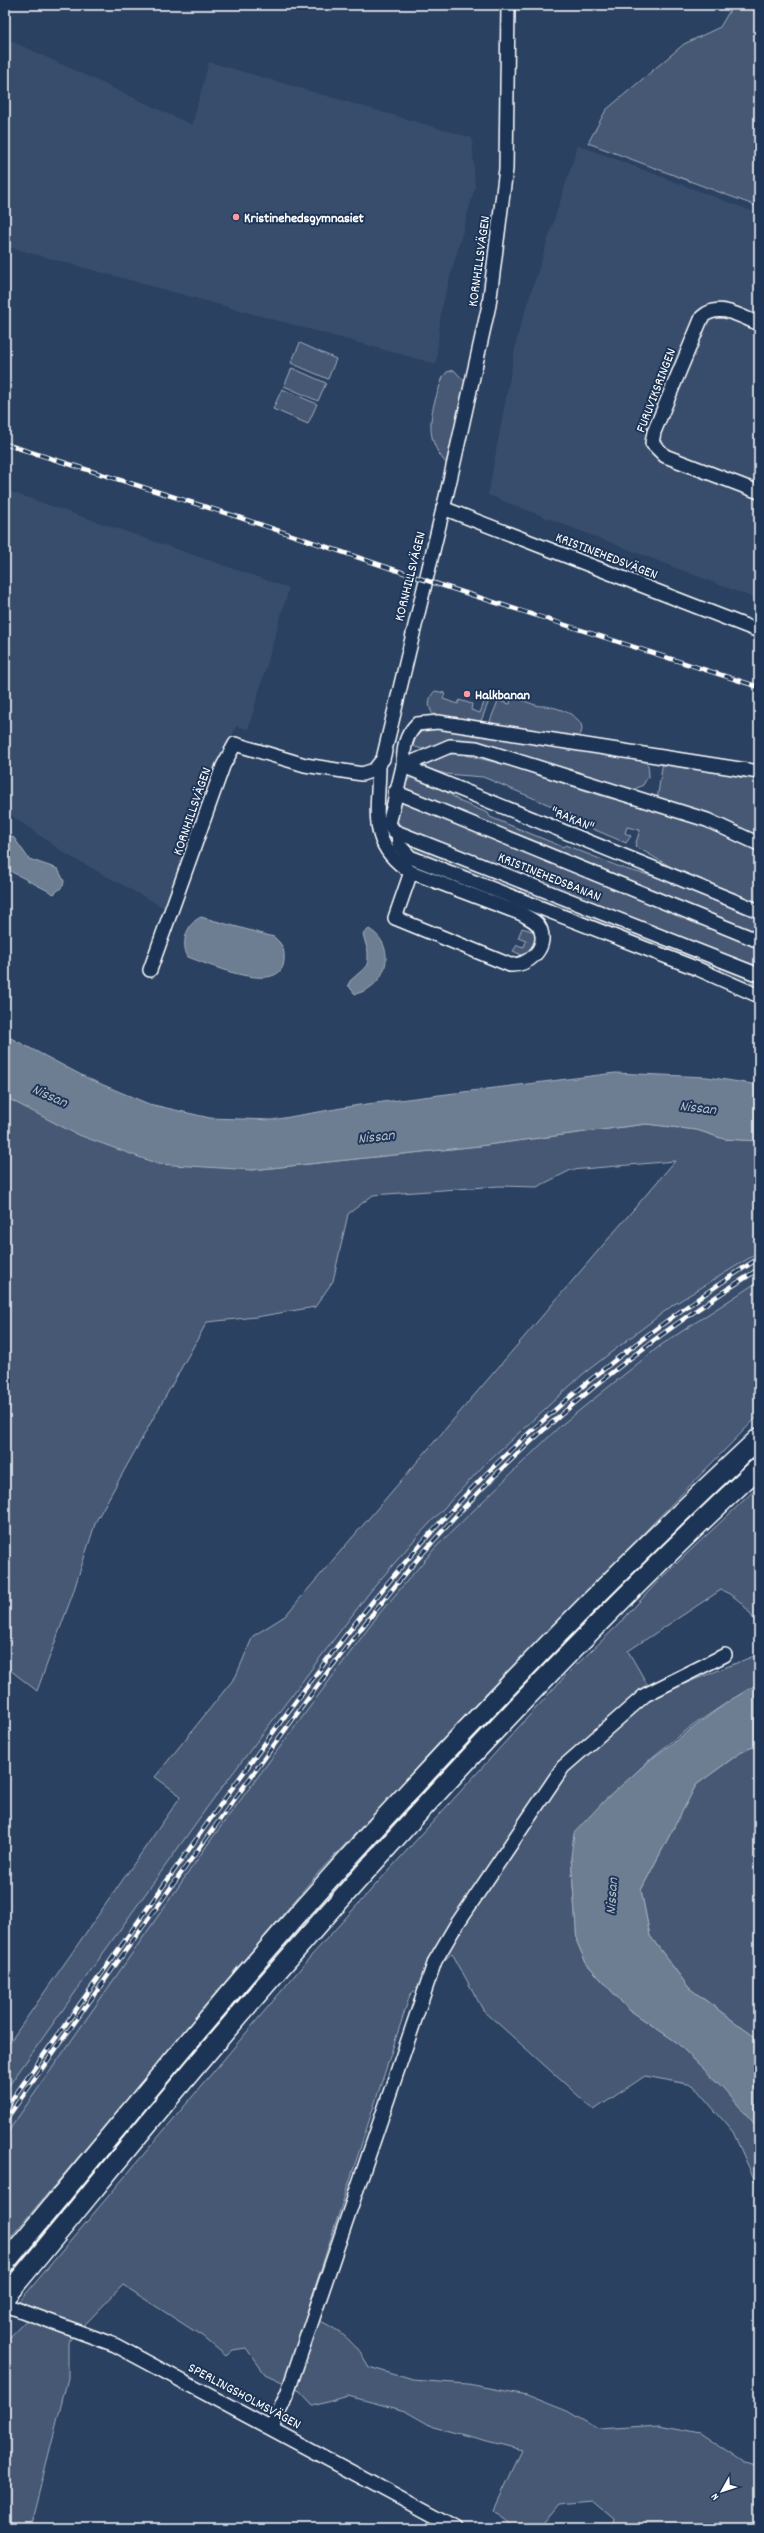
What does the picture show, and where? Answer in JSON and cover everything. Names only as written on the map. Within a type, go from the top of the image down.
[{"type":"highway","points":[[5,2263],[197,2030],[437,1760],[626,1566],[759,1438]]},
{"type":"highway","points":[[8,2302],[216,2042],[355,1882],[452,1776],[549,1674],[647,1576],[759,1468]]},
{"type":"street","name":"KORNHILLSVÄGEN","points":[[150,970],[223,766],[235,744],[305,765],[362,774],[379,765],[383,759],[443,508],[489,305],[495,267],[506,169],[508,5]]},
{"type":"street","name":"FURUVIKSRINGEN","points":[[759,324],[719,309],[710,311],[702,317],[654,432],[652,443],[665,456],[759,492]]},
{"type":"street","name":"KRISTINEHEDSVÄGEN","points":[[443,508],[759,632]]},
{"type":"street","points":[[759,772],[426,722],[417,724],[406,738],[403,766],[395,792],[389,824],[394,830],[399,844],[410,857],[698,969],[759,996]]},
{"type":"street","points":[[403,766],[450,746],[476,748],[707,820],[759,844]]},
{"type":"street","points":[[379,765],[376,812],[378,827],[388,853],[397,864],[411,872],[522,914],[535,922],[541,930],[542,938],[534,956],[519,965],[510,965],[395,918],[411,872]]},
{"type":"street","name":"\"RAKAN\"","points":[[403,766],[759,911]]},
{"type":"street","points":[[395,792],[759,941]]},
{"type":"street","points":[[378,827],[394,830]]},
{"type":"street","name":"KRISTINEHEDSBANAN","points":[[394,830],[759,974]]},
{"type":"street","points":[[272,2428],[288,2391],[435,1961],[447,1940],[563,1767],[645,1695],[725,1655]]},
{"type":"street","name":"SPERLINGSHOLMSVÄGEN","points":[[8,2302],[115,2345],[456,2528]]},
{"type":"shaded area","points":[[733,5],[759,5],[759,207],[588,143],[606,110],[684,44],[720,27]]},
{"type":"shaded area","name":"Kristinehedsgymnasiet","points":[[5,38],[192,125],[209,62],[472,138],[475,187],[441,310],[436,364],[5,246]]},
{"type":"shaded area","points":[[578,145],[759,214],[759,600],[488,495],[518,334]]},
{"type":"shaded area","points":[[300,343],[336,359],[328,379],[291,363]]},
{"type":"shaded area","points":[[292,368],[326,383],[318,401],[284,386]]},
{"type":"shaded area","points":[[454,370],[466,383],[446,463],[438,453],[433,442],[431,421],[435,400],[443,377],[447,372]]},
{"type":"shaded area","points":[[282,389],[317,404],[308,424],[273,409]]},
{"type":"shaded area","points":[[5,490],[289,588],[248,729],[236,726],[168,910],[66,854],[5,811]]},
{"type":"shaded area","points":[[435,691],[445,693],[443,699],[458,704],[459,700],[472,704],[471,710],[480,713],[485,700],[489,701],[481,721],[434,715],[430,709],[429,703],[431,696]]},
{"type":"shaded area","points":[[512,696],[536,705],[563,710],[577,719],[581,724],[582,731],[578,738],[491,724],[490,721],[498,701],[510,704]]},
{"type":"shaded area","points":[[428,727],[641,759],[648,765],[649,775],[643,785],[633,790],[487,745],[469,745],[431,750],[413,746],[416,736]]},
{"type":"shaded area","points":[[458,753],[510,766],[605,797],[684,816],[759,847],[759,906],[683,874],[635,846],[640,830],[627,827],[625,833],[631,836],[626,843],[574,821],[575,818],[570,816],[571,814],[483,777],[446,774],[425,768],[427,763],[439,756]]},
{"type":"shaded area","points":[[663,761],[736,773],[739,777],[743,778],[745,775],[759,778],[759,839],[657,800]]},
{"type":"shaded area","points":[[412,777],[429,780],[461,802],[488,813],[490,817],[563,847],[565,845],[625,869],[680,883],[759,915],[759,934],[407,791],[404,788],[405,782]]},
{"type":"shaded area","points":[[398,800],[759,946],[759,966],[706,950],[401,828],[396,818]]},
{"type":"shaded area","points":[[405,842],[714,963],[713,967],[411,851]]},
{"type":"shaded area","points":[[522,928],[535,932],[536,936],[534,946],[524,956],[513,951],[517,945],[524,947],[526,941],[518,938]]},
{"type":"shaded area","points":[[721,966],[742,974],[759,984],[744,982],[727,976],[720,969]]},
{"type":"shaded area","points":[[5,1097],[252,1170],[479,1146],[646,1124],[697,1130],[724,1139],[759,1141],[759,1252],[673,1305],[583,1374],[487,1462],[415,1539],[369,1593],[208,1806],[5,2091],[5,2049],[181,1796],[155,1777],[236,1676],[253,1636],[285,1616],[675,1161],[571,1170],[537,1187],[499,1186],[373,1195],[348,1214],[333,1281],[315,1307],[256,1317],[207,1322],[96,1521],[72,1596],[37,1691],[5,1666]]},
{"type":"shaded area","points":[[759,1252],[759,1281],[661,1345],[560,1426],[435,1548],[379,1614],[5,2136],[5,2091],[18,2072],[208,1806],[369,1593],[415,1539],[487,1462],[582,1374],[673,1305]]},
{"type":"shaded area","points":[[759,1281],[759,1415],[538,1641],[318,1873],[5,2244],[5,2136],[213,1837],[379,1614],[435,1548],[560,1426],[661,1345]]},
{"type":"shaded area","points":[[759,1486],[759,1628],[739,1601],[721,1590],[628,1651],[654,1696],[759,1654],[759,1683],[726,1703],[658,1752],[630,1779],[614,1798],[571,1857],[577,1942],[586,1963],[628,2009],[675,2041],[724,2088],[759,2129],[759,2190],[733,2132],[693,2085],[645,2076],[594,2110],[483,2010],[452,1953],[410,1995],[306,2315],[326,2324],[343,2335],[357,2349],[369,2367],[413,2380],[468,2384],[527,2395],[567,2411],[598,2429],[659,2425],[700,2433],[746,2464],[759,2468],[759,2528],[612,2528],[614,2519],[591,2500],[561,2503],[540,2528],[513,2528],[494,2510],[522,2450],[433,2427],[405,2411],[348,2396],[313,2406],[297,2389],[265,2374],[246,2348],[233,2350],[226,2356],[202,2336],[123,2285],[68,2342],[68,2378],[30,2528],[5,2528],[5,2342],[37,2309],[19,2302],[311,1956],[566,1675],[617,1626],[660,1579]]},
{"type":"shaded area","points":[[759,1744],[759,2040],[689,1988],[650,1936],[641,1890],[696,1785],[740,1753]]},
{"type":"water","points":[[5,832],[14,838],[29,859],[58,869],[64,881],[63,886],[54,894],[8,870],[5,863]]},
{"type":"water","points":[[201,917],[274,937],[281,945],[284,953],[284,961],[280,971],[270,976],[257,977],[241,975],[188,957],[185,946],[186,934],[192,924]]},
{"type":"water","points":[[369,929],[378,936],[384,945],[386,955],[385,965],[382,975],[375,983],[366,990],[355,994],[348,985],[350,981],[368,965],[368,952],[363,934]]},
{"type":"water","name":"Nissan","points":[[5,1035],[89,1079],[149,1104],[210,1118],[272,1120],[359,1105],[615,1073],[707,1077],[759,1085],[759,1141],[724,1139],[697,1130],[646,1124],[479,1146],[252,1170],[158,1164],[76,1134],[5,1097]]},
{"type":"water","name":"Nissan","points":[[759,1683],[759,1744],[740,1753],[696,1785],[641,1890],[650,1936],[689,1988],[759,2040],[759,2129],[723,2088],[675,2041],[628,2009],[586,1963],[577,1942],[571,1857],[574,1833],[604,1801],[651,1759],[729,1701]]},
{"type":"railway","points":[[5,444],[235,516],[425,580],[759,687]]},
{"type":"railway","points":[[5,2109],[289,1710],[384,1587],[417,1548],[488,1472],[519,1442],[584,1385],[687,1306],[759,1258]]},
{"type":"railway","points":[[5,2121],[157,1906],[311,1694],[374,1612],[441,1533],[513,1458],[571,1406],[662,1334],[759,1269]]},
{"type":"place","name":"Kristinehedsgymnasiet","points":[[236,217]]},
{"type":"place","name":"Halkbanan","points":[[467,694]]}]
